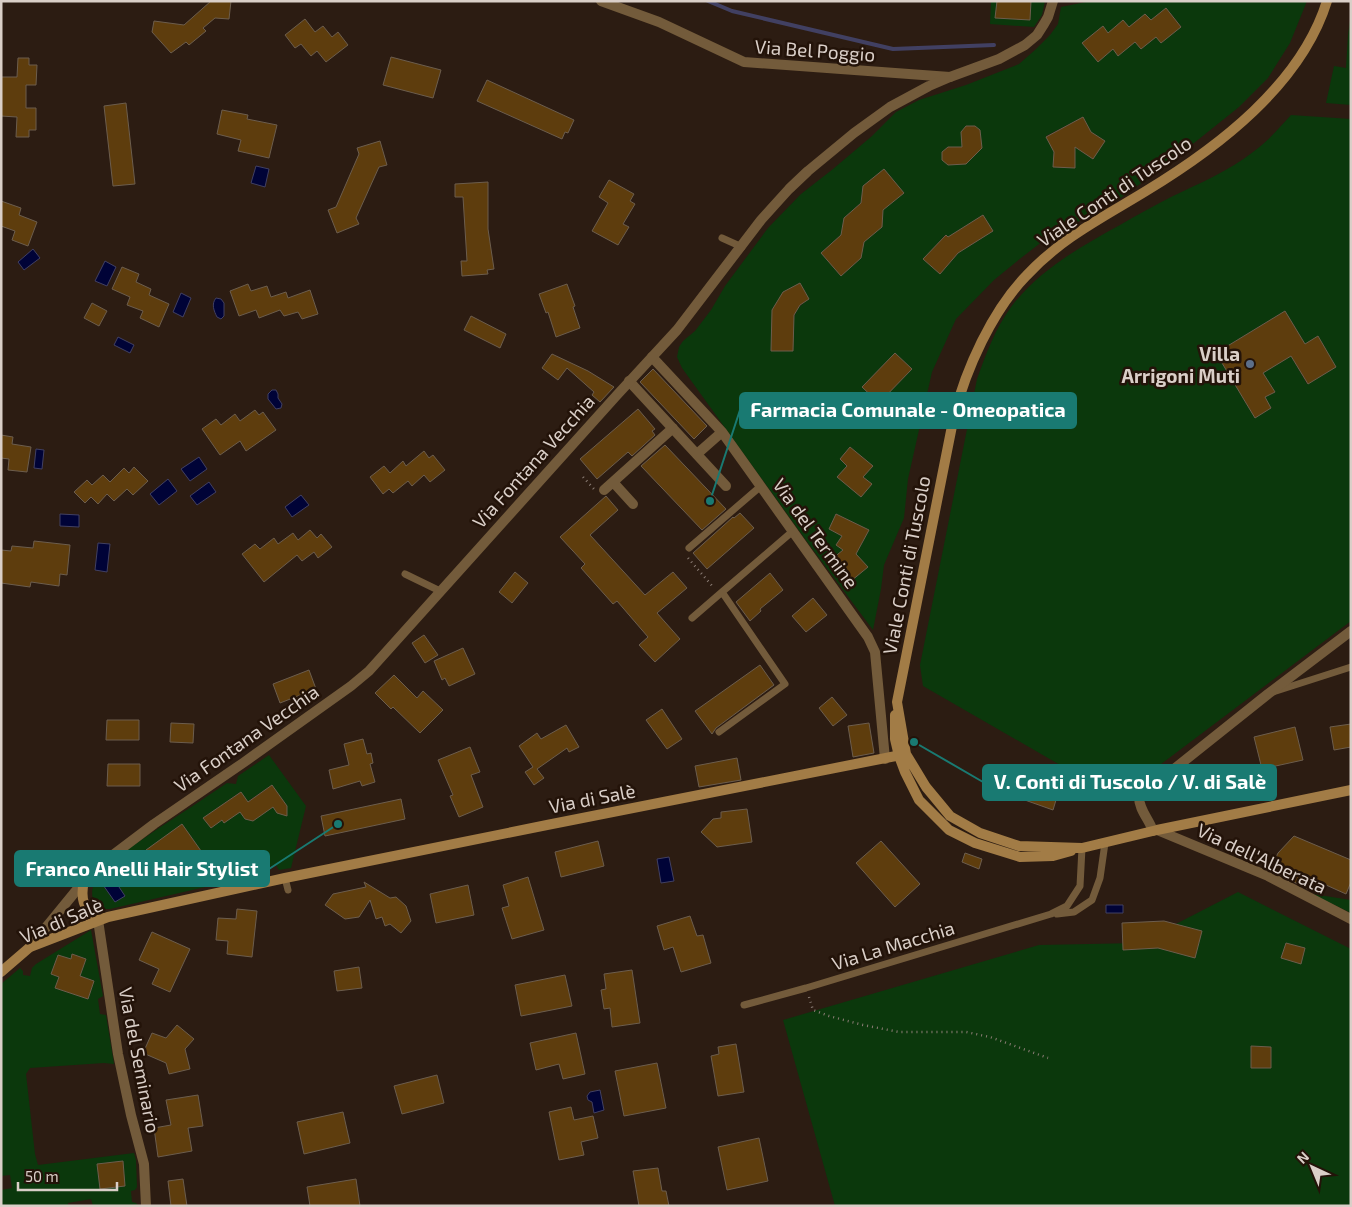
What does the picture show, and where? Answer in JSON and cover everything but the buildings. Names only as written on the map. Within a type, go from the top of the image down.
[{"type":"main road","name":"Viale Conti di Tuscolo","points":[[1327,1],[1319,24],[1296,62],[1273,92],[1249,116],[1224,138],[1186,165],[1082,229],[1053,250],[1024,277],[998,313],[971,366],[955,411],[897,702],[895,732],[905,772],[919,800],[949,830],[975,843],[1020,857],[1053,856],[1155,830],[1351,790]]},
{"type":"main road","name":"Via di Salè","points":[[1,972],[30,947],[100,919],[286,878],[902,755]]},
{"type":"main road","points":[[84,881],[82,895],[84,905],[100,919]]},
{"type":"street","name":"Via Bel Poggio","points":[[601,1],[659,22],[744,62],[950,77]]},
{"type":"street","name":"Via Fontana Vecchia","points":[[30,947],[84,881],[101,864],[140,834],[358,680],[374,665],[677,330],[765,215],[808,171],[854,133],[890,107],[950,77],[998,59],[1025,45],[1037,35],[1044,24],[1053,1]]},
{"type":"street","name":"Via del Termine","points":[[652,357],[722,432],[862,627],[875,652],[885,758]]},
{"type":"street","points":[[629,381],[726,486]]},
{"type":"street","points":[[604,490],[672,428]]},
{"type":"street","points":[[697,454],[722,432]]},
{"type":"street","points":[[613,482],[633,504]]},
{"type":"street","points":[[1155,830],[1142,812],[1139,797],[1268,694],[1351,631]]},
{"type":"street","name":"Via dell'Alberata","points":[[1155,830],[1268,876],[1351,919]]},
{"type":"street","name":"Via del Seminario","points":[[100,919],[118,1054],[144,1164],[146,1206]]},
{"type":"lane","points":[[722,238],[742,247]]},
{"type":"lane","points":[[686,550],[761,486]]},
{"type":"lane","points":[[692,618],[793,531]]},
{"type":"lane","points":[[405,574],[440,591]]},
{"type":"lane","points":[[719,732],[785,684],[722,592]]},
{"type":"lane","points":[[1268,694],[1351,667]]},
{"type":"lane","name":"Via La Macchia","points":[[1051,914],[1074,912],[1092,900],[1100,878],[1105,843]]},
{"type":"lane","name":"Via La Macchia","points":[[744,1005],[1051,914],[1067,906],[1080,886],[1082,848]]},
{"type":"lane","points":[[286,878],[288,890]]},
{"type":"path","points":[[583,477],[587,482]]},
{"type":"path","points":[[686,550],[710,583]]},
{"type":"path","points":[[806,988],[813,1010],[829,1016],[899,1032],[966,1032],[990,1037],[1048,1058]]},
{"type":"green space","points":[[991,1],[1045,1],[1042,15],[1034,27],[990,24]]},
{"type":"green space","points":[[1091,1],[1307,1],[1290,43],[1268,78],[1239,107],[1174,159],[1118,200],[1043,241],[994,280],[956,319],[932,372],[908,479],[904,518],[884,565],[873,630],[682,368],[677,357],[679,347],[695,331],[711,310],[725,286],[768,228],[801,194],[872,136],[896,112],[919,100],[966,85],[1019,64],[1050,35],[1058,24],[1061,7]],"holes":[[[1166,8],[1181,26],[1161,43],[1156,37],[1141,49],[1135,42],[1118,55],[1113,49],[1103,27],[1108,33],[1123,21],[1129,27],[1145,14],[1151,20]],[[1083,117],[1091,132],[1105,141],[1093,159],[1075,147],[1075,168],[1053,167],[1054,151],[1046,136]],[[884,169],[904,193],[883,210],[882,227],[864,242],[861,258],[841,276],[821,253],[841,235],[844,218],[861,203],[863,186]],[[983,215],[993,231],[965,249],[955,233]],[[945,235],[962,249],[940,274],[924,259]],[[800,283],[809,299],[802,304],[795,315],[793,322],[793,351],[771,351],[772,310],[783,292]],[[895,353],[912,369],[879,403],[862,387]],[[850,447],[873,466],[863,477],[872,484],[861,497],[838,477],[847,466],[840,459]],[[836,514],[869,530],[856,554],[867,567],[851,581],[832,559],[843,550],[836,545],[842,536],[829,529]]]},
{"type":"green space","points":[[1351,13],[1351,105],[1326,103],[1334,66],[1346,68]]},
{"type":"green space","name":"Villa Arrigoni Muti","points":[[1291,115],[1351,119],[1351,621],[1124,792],[1109,791],[1100,788],[923,686],[920,665],[977,379],[991,342],[1005,315],[1022,294],[1047,271],[1075,251],[1139,214],[1244,159],[1273,135]],"holes":[[[1285,311],[1323,375],[1307,384],[1291,356],[1263,373],[1275,392],[1265,397],[1271,408],[1255,418],[1216,353]]]},
{"type":"green space","points":[[269,755],[306,806],[291,868],[279,870],[276,865],[263,868],[263,873],[261,874],[110,909],[102,909],[97,906],[92,895],[93,885],[104,869],[133,846],[227,783],[236,784],[238,776]],"holes":[[[272,785],[287,806],[268,800],[259,817],[248,801]],[[240,792],[258,817],[253,821],[245,819],[236,806],[232,818],[224,823],[222,820],[211,828],[204,818]],[[182,825],[206,858],[170,884],[146,850]]]},
{"type":"green space","points":[[1238,892],[1351,949],[1351,1206],[835,1206],[783,1020],[1039,945],[1139,943]]},
{"type":"green space","points":[[1312,894],[1351,900],[1351,913]]},
{"type":"green space","points":[[91,930],[103,996],[98,999],[100,1014],[106,1015],[114,1064],[30,1068],[26,1074],[35,1154],[38,1165],[134,1153],[137,1187],[131,1191],[132,1202],[139,1206],[93,1206],[91,1199],[68,1203],[68,1206],[1,1206],[1,1190],[12,1188],[10,1175],[1,1176],[1,984],[20,968],[23,971],[23,975],[30,976],[32,968]],"holes":[[[73,954],[86,959],[80,976],[94,981],[88,999],[59,977],[51,974],[58,955],[71,959]],[[123,1161],[125,1185],[100,1188],[97,1165]]]},
{"type":"shaded area","points":[[256,166],[269,169],[265,187],[251,183]]},
{"type":"shaded area","points":[[33,249],[40,258],[24,270],[18,262]]},
{"type":"shaded area","points":[[105,261],[116,267],[107,286],[95,281]]},
{"type":"shaded area","points":[[181,293],[191,298],[183,317],[173,312]]},
{"type":"shaded area","points":[[216,298],[221,299],[224,303],[224,316],[221,319],[217,317],[214,310],[213,305]]},
{"type":"shaded area","points":[[118,337],[134,345],[130,353],[114,345]]},
{"type":"shaded area","points":[[272,390],[276,390],[278,394],[282,404],[281,408],[276,409],[268,399],[268,394]]},
{"type":"shaded area","points":[[36,449],[44,450],[42,469],[34,468]]},
{"type":"shaded area","points":[[199,457],[207,469],[190,481],[181,469]]},
{"type":"shaded area","points":[[168,479],[177,491],[159,505],[150,494]]},
{"type":"shaded area","points":[[209,482],[216,492],[197,505],[190,496]]},
{"type":"shaded area","points":[[301,495],[309,505],[292,517],[285,507]]},
{"type":"shaded area","points":[[60,514],[79,515],[79,527],[60,526]]},
{"type":"shaded area","points":[[98,543],[110,544],[107,572],[95,570]]},
{"type":"shaded area","points":[[669,857],[674,881],[661,883],[657,859]]},
{"type":"shaded area","points":[[111,875],[125,896],[115,902],[101,882]]},
{"type":"shaded area","points":[[1106,905],[1123,905],[1123,913],[1106,913]]},
{"type":"shaded area","points":[[600,1090],[604,1110],[594,1113],[592,1102],[588,1100],[587,1096],[590,1092]]},
{"type":"waterway","points":[[708,1],[732,11],[893,49],[994,45]]},
{"type":"place","name":"Villa Arrigoni Muti","points":[[1250,364]]},
{"type":"place","name":"Farmacia Comunale - Omeopatica","points":[[710,501]]},
{"type":"place","name":"V. Conti di Tuscolo / V. di Salè","points":[[914,742]]},
{"type":"place","name":"Franco Anelli Hair Stylist","points":[[338,824]]}]
